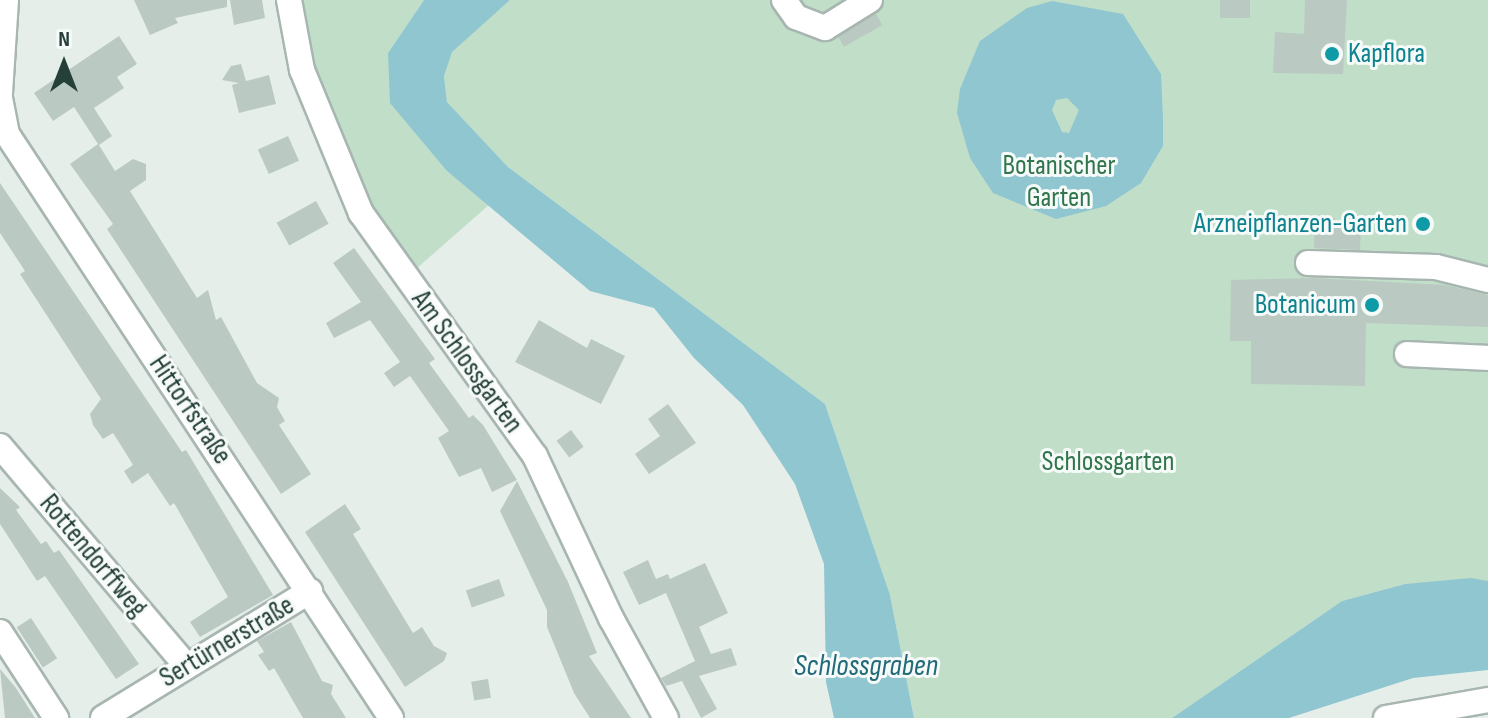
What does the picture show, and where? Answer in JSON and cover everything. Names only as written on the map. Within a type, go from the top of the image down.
[{"type":"street","name":"Hittorfstraße","points":[[6,0],[0,96],[7,134],[391,718]]},
{"type":"street","name":"Am Schlossgarten","points":[[289,0],[302,70],[361,213],[535,456],[611,618],[666,718]]},
{"type":"street","points":[[784,0],[796,17],[825,28],[870,0]]},
{"type":"street","points":[[1308,263],[1436,267],[1488,280]]},
{"type":"street","points":[[1407,354],[1488,358]]},
{"type":"street","name":"Rottendorffweg","points":[[0,446],[186,665]]},
{"type":"street","name":"Sertürnerstraße","points":[[103,718],[310,591]]},
{"type":"street","points":[[0,632],[56,718]]},
{"type":"street","points":[[1386,718],[1488,700]]},
{"type":"green space","points":[[293,0],[424,0],[388,53],[447,171],[490,204],[416,269],[372,211],[333,140]]},
{"type":"green space","name":"Schlossgarten","points":[[510,0],[1488,0],[1488,581],[1405,584],[1342,601],[1172,718],[914,718],[890,595],[825,404],[508,167],[447,102],[444,76],[451,52]]},
{"type":"water","name":"Schlossgraben","points":[[424,0],[510,0],[452,52],[444,76],[447,102],[508,167],[825,404],[890,595],[914,718],[834,718],[826,682],[824,564],[795,484],[743,405],[694,358],[654,308],[590,291],[447,171],[390,103],[388,53]]},
{"type":"water","points":[[1052,1],[1123,14],[1161,74],[1163,146],[1141,183],[1106,206],[1056,219],[993,193],[970,158],[957,113],[960,89],[980,41],[1027,8]],"holes":[[[1067,98],[1079,110],[1069,133],[1062,132],[1052,110],[1056,100]]]},
{"type":"water","points":[[1471,578],[1488,581],[1488,670],[1413,678],[1289,718],[1172,718],[1342,601],[1405,584]]},
{"type":"building","points":[[134,0],[227,0],[227,7],[175,18],[178,23],[150,35]]},
{"type":"building","points":[[230,0],[262,0],[265,18],[234,25]]},
{"type":"building","points":[[1220,0],[1250,0],[1250,18],[1220,18]]},
{"type":"building","points":[[1305,0],[1347,0],[1343,74],[1273,73],[1275,32],[1304,34]]},
{"type":"building","points":[[876,14],[882,25],[844,47],[838,35]]},
{"type":"building","points":[[119,36],[137,64],[117,77],[124,88],[94,108],[112,136],[99,145],[115,171],[133,159],[146,164],[146,180],[130,191],[197,298],[208,290],[216,320],[221,317],[257,383],[279,398],[277,407],[285,421],[279,425],[311,474],[281,494],[107,229],[113,224],[70,164],[98,144],[74,107],[53,121],[34,93]]},
{"type":"building","points":[[241,64],[246,81],[269,75],[276,104],[239,113],[232,85],[239,83],[222,80],[231,66]]},
{"type":"building","points":[[288,136],[299,161],[269,174],[258,149]]},
{"type":"building","points":[[0,183],[182,452],[186,450],[273,595],[200,637],[190,622],[228,597],[174,503],[170,506],[148,473],[132,484],[124,471],[133,465],[113,433],[103,439],[93,425],[90,414],[101,399],[20,274],[25,271],[0,233]]},
{"type":"building","points":[[316,201],[329,224],[289,246],[277,223]]},
{"type":"building","points":[[1315,218],[1335,218],[1335,226],[1361,227],[1360,250],[1314,248]]},
{"type":"building","points":[[354,248],[435,359],[429,363],[469,418],[473,415],[483,425],[517,480],[492,492],[481,468],[459,477],[438,438],[449,431],[410,376],[394,387],[384,373],[400,362],[370,320],[334,338],[326,323],[361,302],[333,263]]},
{"type":"building","points":[[1313,278],[1445,285],[1488,295],[1488,327],[1366,323],[1365,386],[1251,384],[1251,341],[1230,341],[1231,280]]},
{"type":"building","points":[[539,320],[587,348],[591,339],[625,356],[601,404],[515,362]]},
{"type":"building","points":[[668,404],[696,443],[649,474],[635,454],[660,436],[648,419]]},
{"type":"building","points":[[571,430],[584,447],[569,458],[557,441]]},
{"type":"building","points":[[517,481],[568,582],[597,653],[589,656],[631,718],[590,718],[574,693],[547,627],[547,610],[500,511]]},
{"type":"building","points":[[0,488],[20,507],[16,510],[41,544],[46,541],[54,553],[59,550],[139,664],[116,679],[45,576],[37,581],[0,524]]},
{"type":"building","points":[[345,504],[361,529],[353,534],[413,633],[422,627],[434,646],[447,653],[444,661],[405,687],[305,532]]},
{"type":"building","points":[[648,560],[656,579],[668,574],[670,579],[705,563],[728,613],[699,627],[711,654],[731,648],[737,665],[699,676],[717,709],[701,718],[682,681],[666,686],[661,678],[695,661],[666,593],[639,605],[623,572]]},
{"type":"building","points":[[499,579],[505,596],[472,607],[466,590]]},
{"type":"building","points":[[31,618],[57,658],[43,668],[17,627]]},
{"type":"building","points":[[291,622],[322,681],[333,685],[331,694],[346,718],[303,718],[274,668],[269,671],[258,655],[264,652],[257,641]]},
{"type":"building","points":[[0,669],[16,688],[35,718],[5,718]]},
{"type":"building","points":[[488,679],[491,698],[474,700],[471,682]]},
{"type":"place","name":"Kapflora","points":[[1332,54]]},
{"type":"place","name":"Arzneipflanzen-Garten","points":[[1423,224]]},
{"type":"place","name":"Botanicum","points":[[1372,305]]},
{"type":"park label","name":"Botanischer Garten","points":[[1059,182]]}]
